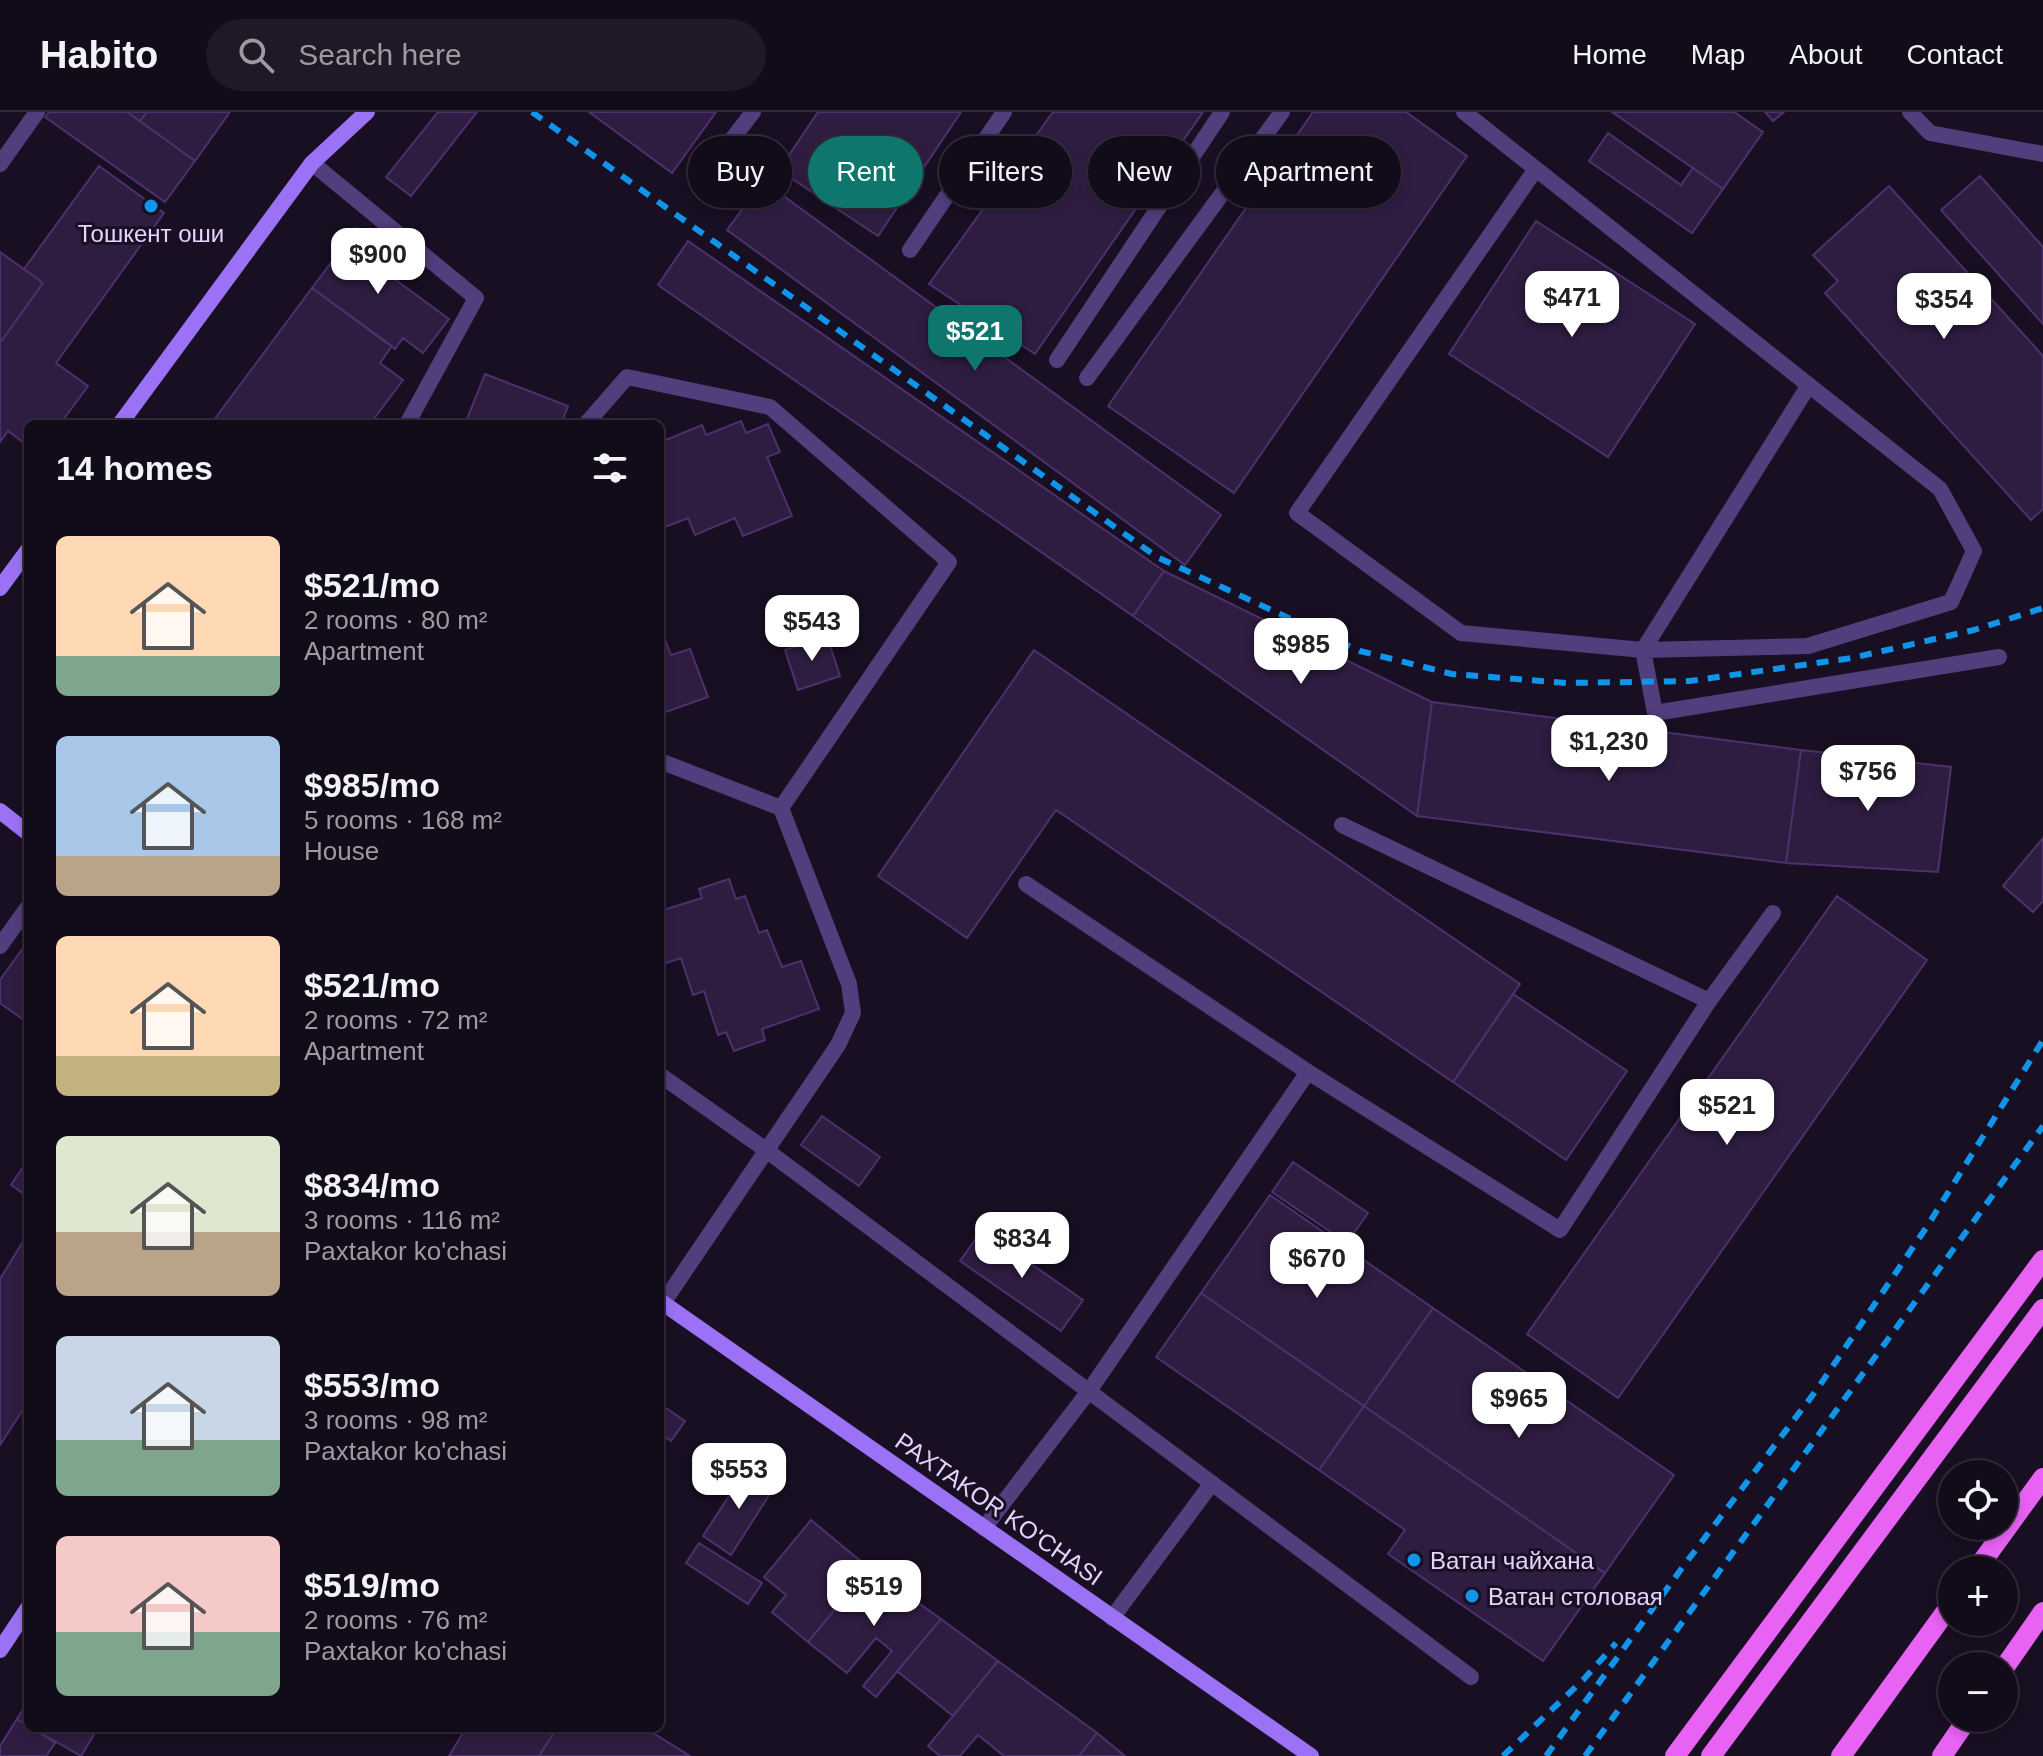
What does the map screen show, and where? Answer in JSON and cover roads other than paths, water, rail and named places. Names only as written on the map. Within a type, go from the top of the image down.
[{"type":"main road","points":[[123,420],[312,163],[367,112]]},
{"type":"main road","points":[[0,588],[24,555]]},
{"type":"main road","points":[[0,811],[24,830]]},
{"type":"main road","points":[[1675,1756],[2043,1260]]},
{"type":"main road","name":"PAXTAKOR KO'CHASI","points":[[664,1304],[1311,1756]]},
{"type":"main road","points":[[1711,1756],[2043,1309]]},
{"type":"main road","points":[[1986,1556],[2043,1478]]},
{"type":"main road","points":[[2015,1652],[2043,1612]]},
{"type":"main road","points":[[0,1650],[24,1614]]},
{"type":"main road","points":[[1841,1756],[1938,1622]]},
{"type":"main road","points":[[1942,1756],[1958,1732]]},
{"type":"street","points":[[0,164],[37,112]]},
{"type":"street","points":[[735,136],[753,112]]},
{"type":"street","points":[[910,250],[1004,112]]},
{"type":"street","points":[[1057,360],[1222,112]]},
{"type":"street","points":[[1087,378],[1282,112]]},
{"type":"street","points":[[1464,112],[1809,385],[1940,489],[1974,551],[1951,602],[1808,646],[1643,650],[1461,633],[1297,513],[1536,169]]},
{"type":"street","points":[[1910,112],[1930,133],[2043,154]]},
{"type":"street","points":[[312,163],[476,298],[409,420]]},
{"type":"street","points":[[589,420],[627,377],[770,407],[949,562],[781,808]]},
{"type":"street","points":[[1809,385],[1643,650],[1655,713],[1999,657]]},
{"type":"street","points":[[664,763],[781,808],[849,984],[853,1013],[838,1045],[664,1298]]},
{"type":"street","points":[[1342,825],[1709,1001]]},
{"type":"street","points":[[1026,884],[1308,1072],[1560,1230],[1709,1001],[1773,913]]},
{"type":"street","points":[[0,946],[24,913]]},
{"type":"street","points":[[984,1528],[1089,1391],[1308,1072]]},
{"type":"street","points":[[664,1078],[766,1150],[1471,1677]]},
{"type":"street","points":[[1112,1618],[1212,1483]]},
{"type":"railway","points":[[532,112],[1157,557],[1360,651],[1452,674],[1567,683],[1690,681],[1852,658],[1974,630],[2043,608]]},
{"type":"railway","points":[[1546,1756],[1818,1388],[1928,1225],[2043,1040]]},
{"type":"railway","points":[[1585,1756],[2043,1126]]},
{"type":"railway","points":[[1503,1756],[1584,1679],[1616,1643]]},
{"type":"place","name":"Тошкент оши","points":[[151,206]]},
{"type":"place","name":"Ватан чайхана","points":[[1414,1560]]},
{"type":"place","name":"Ватан столовая","points":[[1472,1596]]}]
